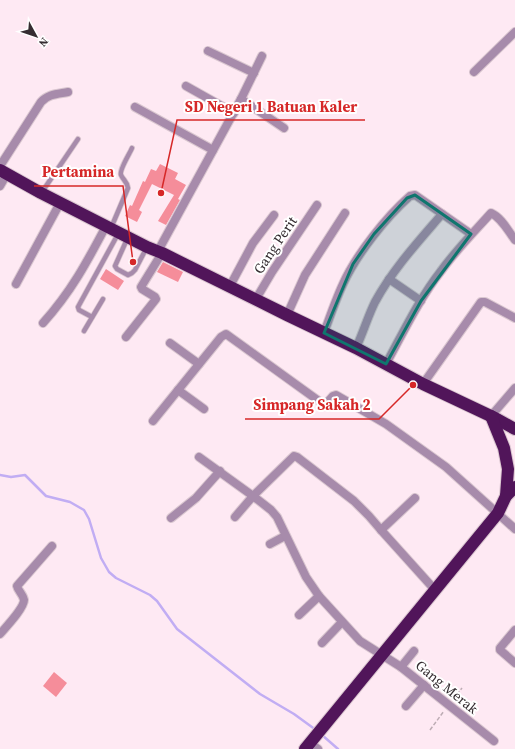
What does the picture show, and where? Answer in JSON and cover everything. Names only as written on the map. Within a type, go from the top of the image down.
[{"type":"highway","points":[[2,170],[60,203],[324,332],[423,384],[515,429]]},
{"type":"highway","points":[[491,416],[504,448],[508,469],[506,496]]},
{"type":"highway","points":[[311,746],[326,724],[498,513],[506,496],[515,487]]},
{"type":"street","points":[[474,72],[515,32]]},
{"type":"street","points":[[208,51],[254,73]]},
{"type":"street","points":[[126,338],[156,299],[141,287],[156,250],[234,113],[262,56]]},
{"type":"street","points":[[186,86],[234,113]]},
{"type":"street","points":[[0,186],[2,170],[41,102],[50,96],[68,92]]},
{"type":"street","points":[[241,99],[284,128]]},
{"type":"street","points":[[135,107],[213,150]]},
{"type":"street","points":[[324,332],[343,283],[353,264],[374,234],[407,198],[412,195],[416,195],[471,234]]},
{"type":"street","points":[[16,284],[60,203]]},
{"type":"street","name":"Gang Perit","points":[[256,299],[272,272],[317,205]]},
{"type":"street","points":[[287,315],[305,275],[345,213]]},
{"type":"street","points":[[386,364],[421,301],[440,272],[471,234],[492,213],[515,240]]},
{"type":"street","points":[[356,348],[375,303],[389,279],[406,256],[442,214]]},
{"type":"street","points":[[230,286],[253,243],[274,215]]},
{"type":"street","points":[[43,323],[60,304],[88,260],[116,231]]},
{"type":"street","points":[[389,279],[421,301]]},
{"type":"street","points":[[423,384],[481,302],[486,302],[515,318]]},
{"type":"street","points":[[153,421],[224,334],[227,334],[323,404],[326,404],[332,396],[336,395],[386,424],[446,467],[515,529]]},
{"type":"street","points":[[170,343],[199,364]]},
{"type":"street","points":[[491,416],[515,388]]},
{"type":"street","points":[[178,390],[204,409]]},
{"type":"street","points":[[235,517],[253,496],[294,456],[354,501],[435,590]]},
{"type":"street","name":"Gang Merak","points":[[199,457],[271,510],[280,523],[306,578],[319,596],[360,641],[400,666],[494,741]]},
{"type":"street","points":[[171,518],[196,498],[220,471]]},
{"type":"street","points":[[380,530],[415,498]]},
{"type":"street","points":[[270,544],[285,536]]},
{"type":"street","points":[[0,634],[23,605],[23,598],[17,586],[52,546]]},
{"type":"street","points":[[299,615],[319,596]]},
{"type":"street","points":[[322,643],[342,622]]},
{"type":"street","points":[[515,630],[500,648],[500,650],[515,663]]},
{"type":"street","points":[[400,666],[414,651]]},
{"type":"street","points":[[406,706],[424,685]]},
{"type":"lane","points":[[41,193],[78,138]]},
{"type":"lane","points":[[92,318],[78,308],[116,231],[128,188],[127,183],[121,176],[120,171],[132,148]]},
{"type":"lane","points":[[116,231],[115,266],[117,269],[128,275],[132,274],[156,250]]},
{"type":"lane","points":[[84,331],[103,299]]},
{"type":"highlighted area","points":[[415,195],[471,234],[421,301],[386,364],[324,333],[353,264],[374,234],[407,198]]},
{"type":"building","points":[[160,164],[178,173],[175,179],[186,185],[178,199],[180,200],[166,225],[158,221],[174,195],[152,184],[139,210],[142,212],[137,222],[125,216],[130,205],[132,206],[143,181],[145,182],[151,169],[156,171]]},
{"type":"building","points":[[163,262],[183,272],[178,282],[157,272]]},
{"type":"building","points":[[106,269],[124,281],[118,290],[100,279]]},
{"type":"building","points":[[54,672],[67,683],[56,697],[43,686]]},
{"type":"waterway","points":[[0,475],[11,477],[25,475],[46,496],[70,502],[84,510],[89,519],[101,558],[109,572],[116,578],[150,595],[157,601],[177,629],[260,694],[294,714],[316,730]]},
{"type":"waterway","points":[[322,735],[338,749]]},
{"type":"place","name":"SD Negeri 1 Batuan Kaler","points":[[161,193]]},
{"type":"place","name":"Pertamina","points":[[133,262]]},
{"type":"place","name":"Simpang Sakah 2","points":[[413,385]]}]
